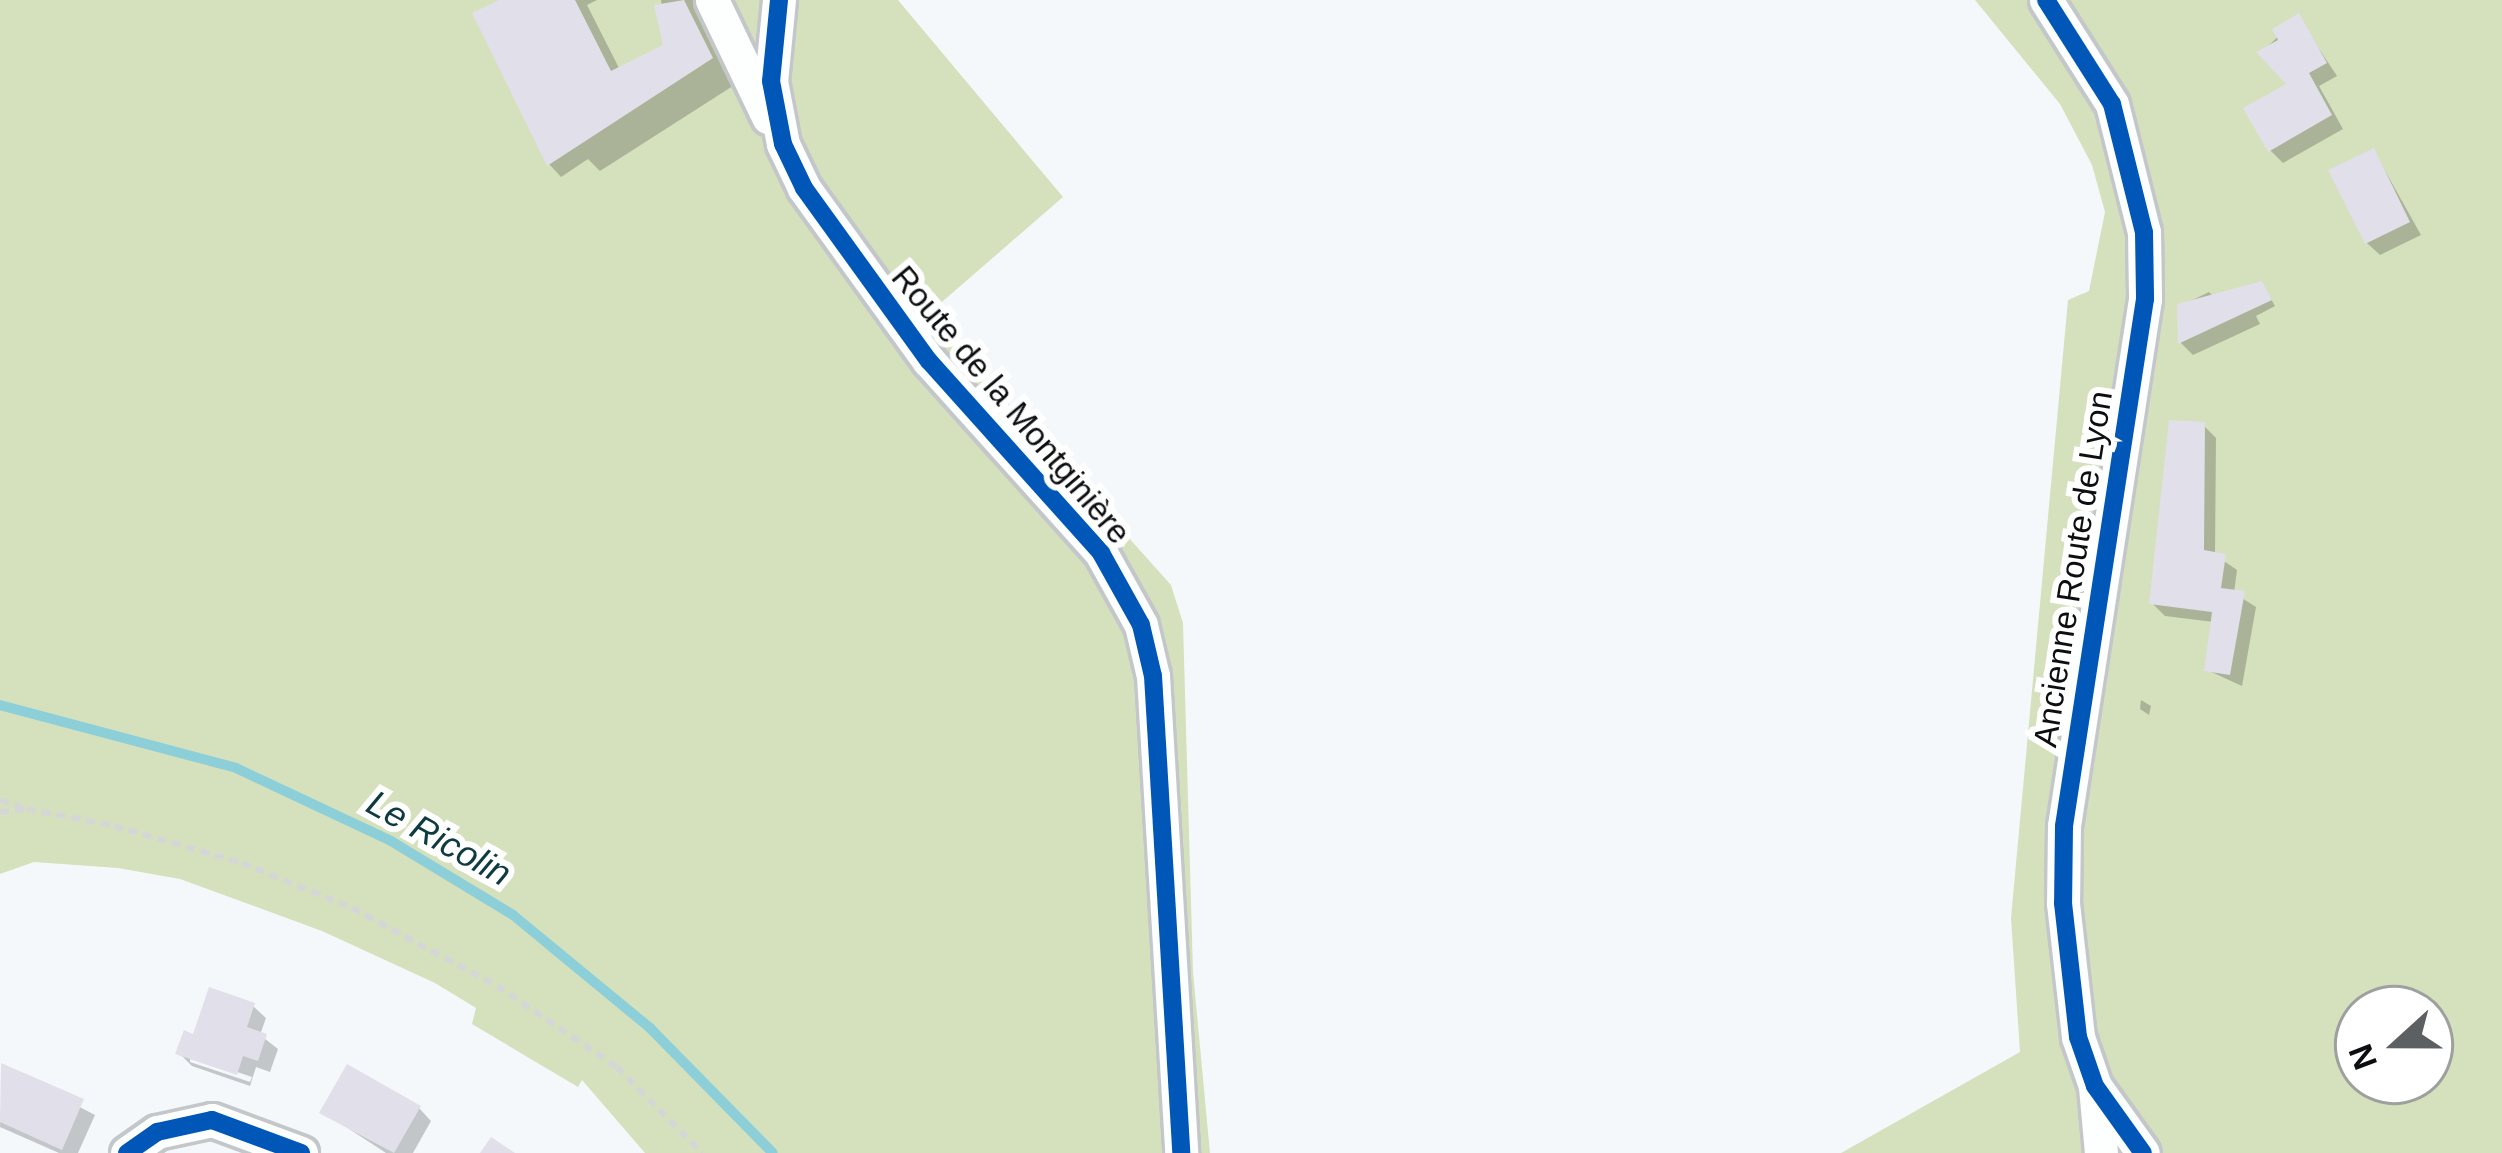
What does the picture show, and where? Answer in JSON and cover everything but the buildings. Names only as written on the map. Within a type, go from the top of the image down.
[{"type":"street","points":[[712,0],[783,144]]},
{"type":"street","name":"Route de la Montginière","points":[[779,0],[770,81],[783,144],[830,230],[929,361],[1101,553],[1142,626],[1153,676],[1181,1153]]},
{"type":"street","name":"Ancienne Route de Lyon","points":[[2046,0],[2112,104],[2144,232],[2145,299],[2064,826],[2069,993],[2095,1086],[2143,1153]]},
{"type":"street","points":[[2095,1086],[2101,1153]]},
{"type":"street","points":[[127,1153],[171,1126],[212,1120],[301,1153]]},
{"type":"path","points":[[0,800],[242,863],[352,908],[497,986],[617,1067],[701,1153]]},
{"type":"path","points":[[0,812],[27,809]]},
{"type":"green space","points":[[0,0],[898,0],[1063,197],[928,314],[1171,585],[1183,623],[1193,972],[1210,1153],[645,1153],[582,1080],[578,1087],[472,1024],[476,1008],[435,983],[322,931],[180,879],[118,868],[34,862],[0,874]]},
{"type":"green space","points":[[1975,0],[2502,0],[2502,1153],[1841,1153],[2020,1052],[2011,918],[2068,300],[2089,291],[2105,212],[2092,165],[2060,104]]},
{"type":"waterway","name":"Le Ricolin","points":[[0,705],[236,768],[391,841],[513,915],[650,1028],[773,1153]]},
{"type":"cycle path","points":[[779,0],[771,81],[783,144],[804,188],[929,361],[1101,553],[1141,625],[1153,676],[1181,1153]]},
{"type":"cycle path","points":[[2046,0],[2112,104],[2144,232],[2145,299],[2064,826],[2063,903],[2078,1037],[2095,1086],[2143,1153]]},
{"type":"cycle path","points":[[127,1153],[157,1132],[212,1120],[301,1153]]}]
